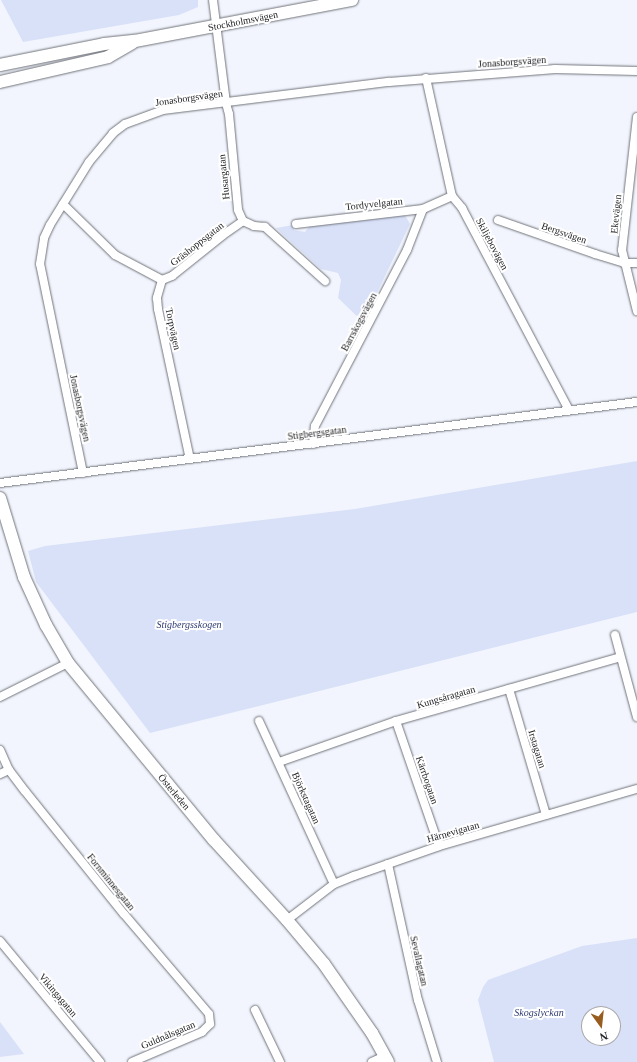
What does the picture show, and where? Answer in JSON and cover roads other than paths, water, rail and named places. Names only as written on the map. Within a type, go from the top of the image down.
[{"type":"main road","name":"Stockholmsvägen","points":[[0,65],[104,44],[135,41],[216,27],[352,0]]},
{"type":"main road","name":"Stockholmsvägen","points":[[0,82],[108,57],[135,41]]},
{"type":"main road","name":"Österleden","points":[[0,498],[24,577],[46,625],[68,663],[214,840],[287,920],[324,964],[372,1033],[386,1059]]},
{"type":"street","name":"Husargatan","points":[[213,0],[226,103],[229,114],[238,210],[243,221]]},
{"type":"street","name":"Jonasborgsvägen","points":[[83,473],[40,264],[44,238],[63,204],[103,144],[113,133],[125,124],[163,110],[426,78],[555,69],[637,71]]},
{"type":"street","name":"Skiljebovägen","points":[[426,78],[452,196],[462,208],[569,410]]},
{"type":"street","name":"Ekevägen","points":[[637,117],[622,250],[637,311]]},
{"type":"street","name":"Tordyvelgatan","points":[[296,224],[423,209],[452,196]]},
{"type":"street","points":[[63,204],[114,255],[162,280]]},
{"type":"street","name":"Barrskogsvägen","points":[[313,444],[315,426],[407,250],[423,209]]},
{"type":"street","name":"Bergsvägen","points":[[498,220],[624,263],[637,263]]},
{"type":"street","points":[[243,221],[254,226],[265,228],[325,281]]},
{"type":"street","name":"Gräshoppsgatan","points":[[162,280],[172,276],[222,235],[243,221]]},
{"type":"street","name":"Torpvägen","points":[[162,280],[157,298],[158,309],[190,459]]},
{"type":"street","name":"Stigbergsgatan","points":[[0,483],[637,402]]},
{"type":"street","points":[[616,635],[620,657],[637,717]]},
{"type":"street","name":"Kungsåragatan","points":[[279,762],[396,721],[620,657]]},
{"type":"street","points":[[0,697],[68,663]]},
{"type":"street","name":"Irstagatan","points":[[509,689],[546,815]]},
{"type":"street","name":"Björkstagatan","points":[[259,720],[334,884]]},
{"type":"street","name":"Kärrbogatan","points":[[396,721],[439,846]]},
{"type":"street","name":"Fornminnesgatan","points":[[0,750],[9,770],[119,908],[208,1014],[210,1023]]},
{"type":"street","points":[[0,774],[9,770]]},
{"type":"street","name":"Härnevigatan","points":[[287,920],[334,884],[439,846],[637,789]]},
{"type":"street","name":"Sevallagatan","points":[[388,864],[418,1000],[437,1062]]},
{"type":"street","name":"Vikingagatan","points":[[0,941],[100,1062]]},
{"type":"street","points":[[255,1010],[280,1062]]},
{"type":"street","name":"Guldnålsgatan","points":[[132,1062],[202,1032],[210,1023]]},
{"type":"street","points":[[372,1062],[386,1059]]},
{"type":"park label","name":"Stigbergsskogen","points":[[189,625]]},
{"type":"park label","name":"Skogslyckan","points":[[539,1013]]}]
